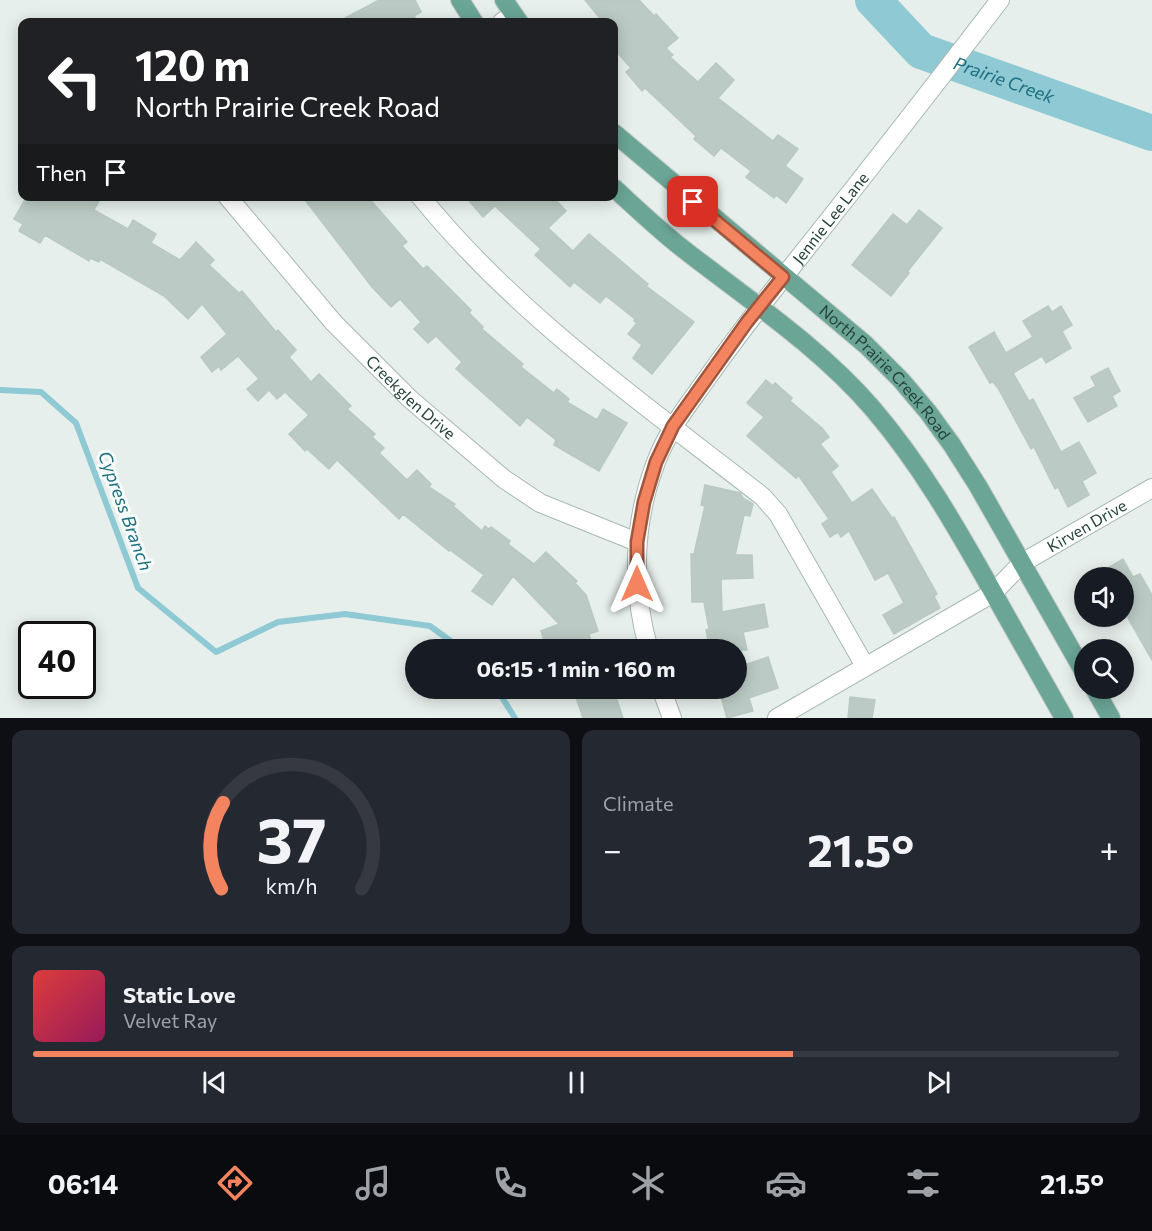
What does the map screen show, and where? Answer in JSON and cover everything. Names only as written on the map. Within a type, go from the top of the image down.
[{"type":"main road","points":[[460,0],[471,18]]},
{"type":"main road","name":"North Prairie Creek Road","points":[[618,136],[866,345],[901,380],[928,412],[978,486],[1074,654]]},
{"type":"main road","name":"North Prairie Creek Road","points":[[618,192],[681,247],[759,307],[846,380],[879,416],[924,476],[956,526],[1064,718]]},
{"type":"main road","points":[[1100,699],[1111,718]]},
{"type":"street","name":"Jennie Lee Lane","points":[[646,639],[637,584],[637,542],[644,502],[656,462],[673,426],[759,307],[1000,0]]},
{"type":"street","name":"Creekglen Drive","points":[[231,201],[334,322],[410,399],[504,479],[540,502],[637,542]]},
{"type":"street","points":[[424,201],[442,224],[526,309],[608,378],[763,497],[778,514],[865,666]]},
{"type":"street","name":"Kirven Drive","points":[[777,718],[993,593],[1022,562],[1152,488]]},
{"type":"street","points":[[665,699],[672,718]]},
{"type":"building","points":[[379,0],[415,0],[421,12],[414,16],[415,18],[345,18]]},
{"type":"building","points":[[585,0],[639,0],[654,16],[656,14],[678,38],[666,48],[673,55],[670,57],[698,82],[716,63],[734,80],[718,98],[773,141],[778,135],[798,149],[785,166],[803,179],[786,203],[776,195],[774,198],[746,177],[751,171],[721,148],[714,156],[694,139],[696,136],[645,88],[642,91],[626,72],[631,68],[618,53],[618,18],[600,18]]},
{"type":"building","points":[[24,201],[99,201],[94,210],[128,229],[133,220],[156,234],[151,243],[180,260],[196,242],[214,260],[209,265],[239,293],[242,291],[276,332],[278,330],[296,350],[289,357],[311,382],[319,374],[351,406],[347,409],[375,434],[372,437],[384,448],[379,453],[407,480],[417,470],[431,484],[429,487],[455,504],[453,506],[482,531],[485,526],[489,529],[491,527],[534,564],[546,552],[577,581],[575,583],[586,595],[598,631],[589,634],[591,639],[544,639],[541,631],[559,624],[513,576],[492,605],[472,591],[484,575],[449,551],[403,514],[399,519],[337,460],[329,469],[307,449],[305,451],[289,434],[309,415],[285,392],[277,399],[269,390],[258,401],[247,389],[259,379],[238,356],[221,370],[219,366],[212,372],[201,357],[227,334],[202,304],[188,319],[164,296],[100,259],[99,262],[90,258],[89,261],[45,235],[40,243],[19,231],[23,224],[14,219]]},
{"type":"building","points":[[306,201],[371,201],[407,242],[402,246],[423,269],[427,266],[471,310],[469,313],[483,327],[482,329],[523,364],[521,367],[554,393],[557,389],[569,399],[567,402],[597,420],[603,409],[627,423],[599,471],[554,445],[556,440],[527,417],[520,426],[456,369],[462,362],[436,336],[428,343],[414,329],[421,322],[400,299],[391,307],[372,287]]},
{"type":"building","points":[[469,201],[557,201],[566,211],[548,228],[573,251],[589,234],[648,284],[646,286],[694,322],[652,374],[633,358],[642,345],[628,334],[637,323],[635,319],[606,296],[600,303],[574,282],[570,287],[535,255],[541,249],[495,206],[483,217]]},
{"type":"building","points":[[919,210],[942,228],[891,296],[852,265],[893,214],[907,225]]},
{"type":"building","points":[[1048,306],[1052,312],[1061,306],[1072,325],[1062,331],[1071,348],[1046,363],[1042,356],[1013,373],[1029,401],[1033,399],[1061,452],[1079,442],[1096,473],[1082,481],[1089,495],[1068,507],[1058,487],[1055,489],[1034,447],[1031,449],[998,388],[993,382],[990,383],[969,347],[994,332],[1006,353],[1033,337],[1023,321]]},
{"type":"building","points":[[1108,368],[1120,391],[1112,396],[1117,406],[1088,422],[1074,398],[1096,386],[1091,377]]},
{"type":"building","points":[[766,380],[773,386],[775,383],[792,398],[790,401],[822,428],[829,437],[820,444],[838,466],[831,472],[852,503],[872,489],[892,518],[894,517],[937,594],[934,596],[940,608],[894,634],[883,615],[904,603],[888,573],[875,580],[849,531],[841,537],[838,532],[830,537],[822,524],[829,519],[799,476],[796,478],[747,436],[764,417],[747,403]]},
{"type":"building","points":[[705,485],[740,493],[743,498],[753,504],[750,516],[744,515],[735,555],[752,555],[753,578],[721,579],[722,612],[764,604],[768,627],[743,632],[745,639],[708,639],[706,630],[709,629],[704,602],[692,602],[691,554],[694,554],[705,506],[701,505]]},
{"type":"building","points":[[1123,559],[1127,567],[1110,567]]},
{"type":"building","points":[[1140,574],[1152,595],[1152,660],[1133,627],[1134,577]]},
{"type":"building","points":[[768,657],[778,688],[749,698],[753,711],[727,718],[722,699],[747,699],[747,664]]},
{"type":"building","points":[[850,697],[875,700],[872,718],[848,718]]},
{"type":"building","points":[[577,699],[617,699],[623,718],[583,718]]},
{"type":"waterway","name":"Prairie Creek","points":[[873,0],[921,51],[1152,133]]},
{"type":"waterway","name":"Cypress Branch","points":[[0,390],[41,392],[76,423],[138,588],[216,652],[278,622],[345,614],[430,626],[448,639]]},
{"type":"waterway","name":"Cypress Branch","points":[[503,699],[515,718]]},
{"type":"route","points":[[637,584],[637,542],[644,502],[656,462],[673,426],[747,322],[783,277],[693,202]]}]
